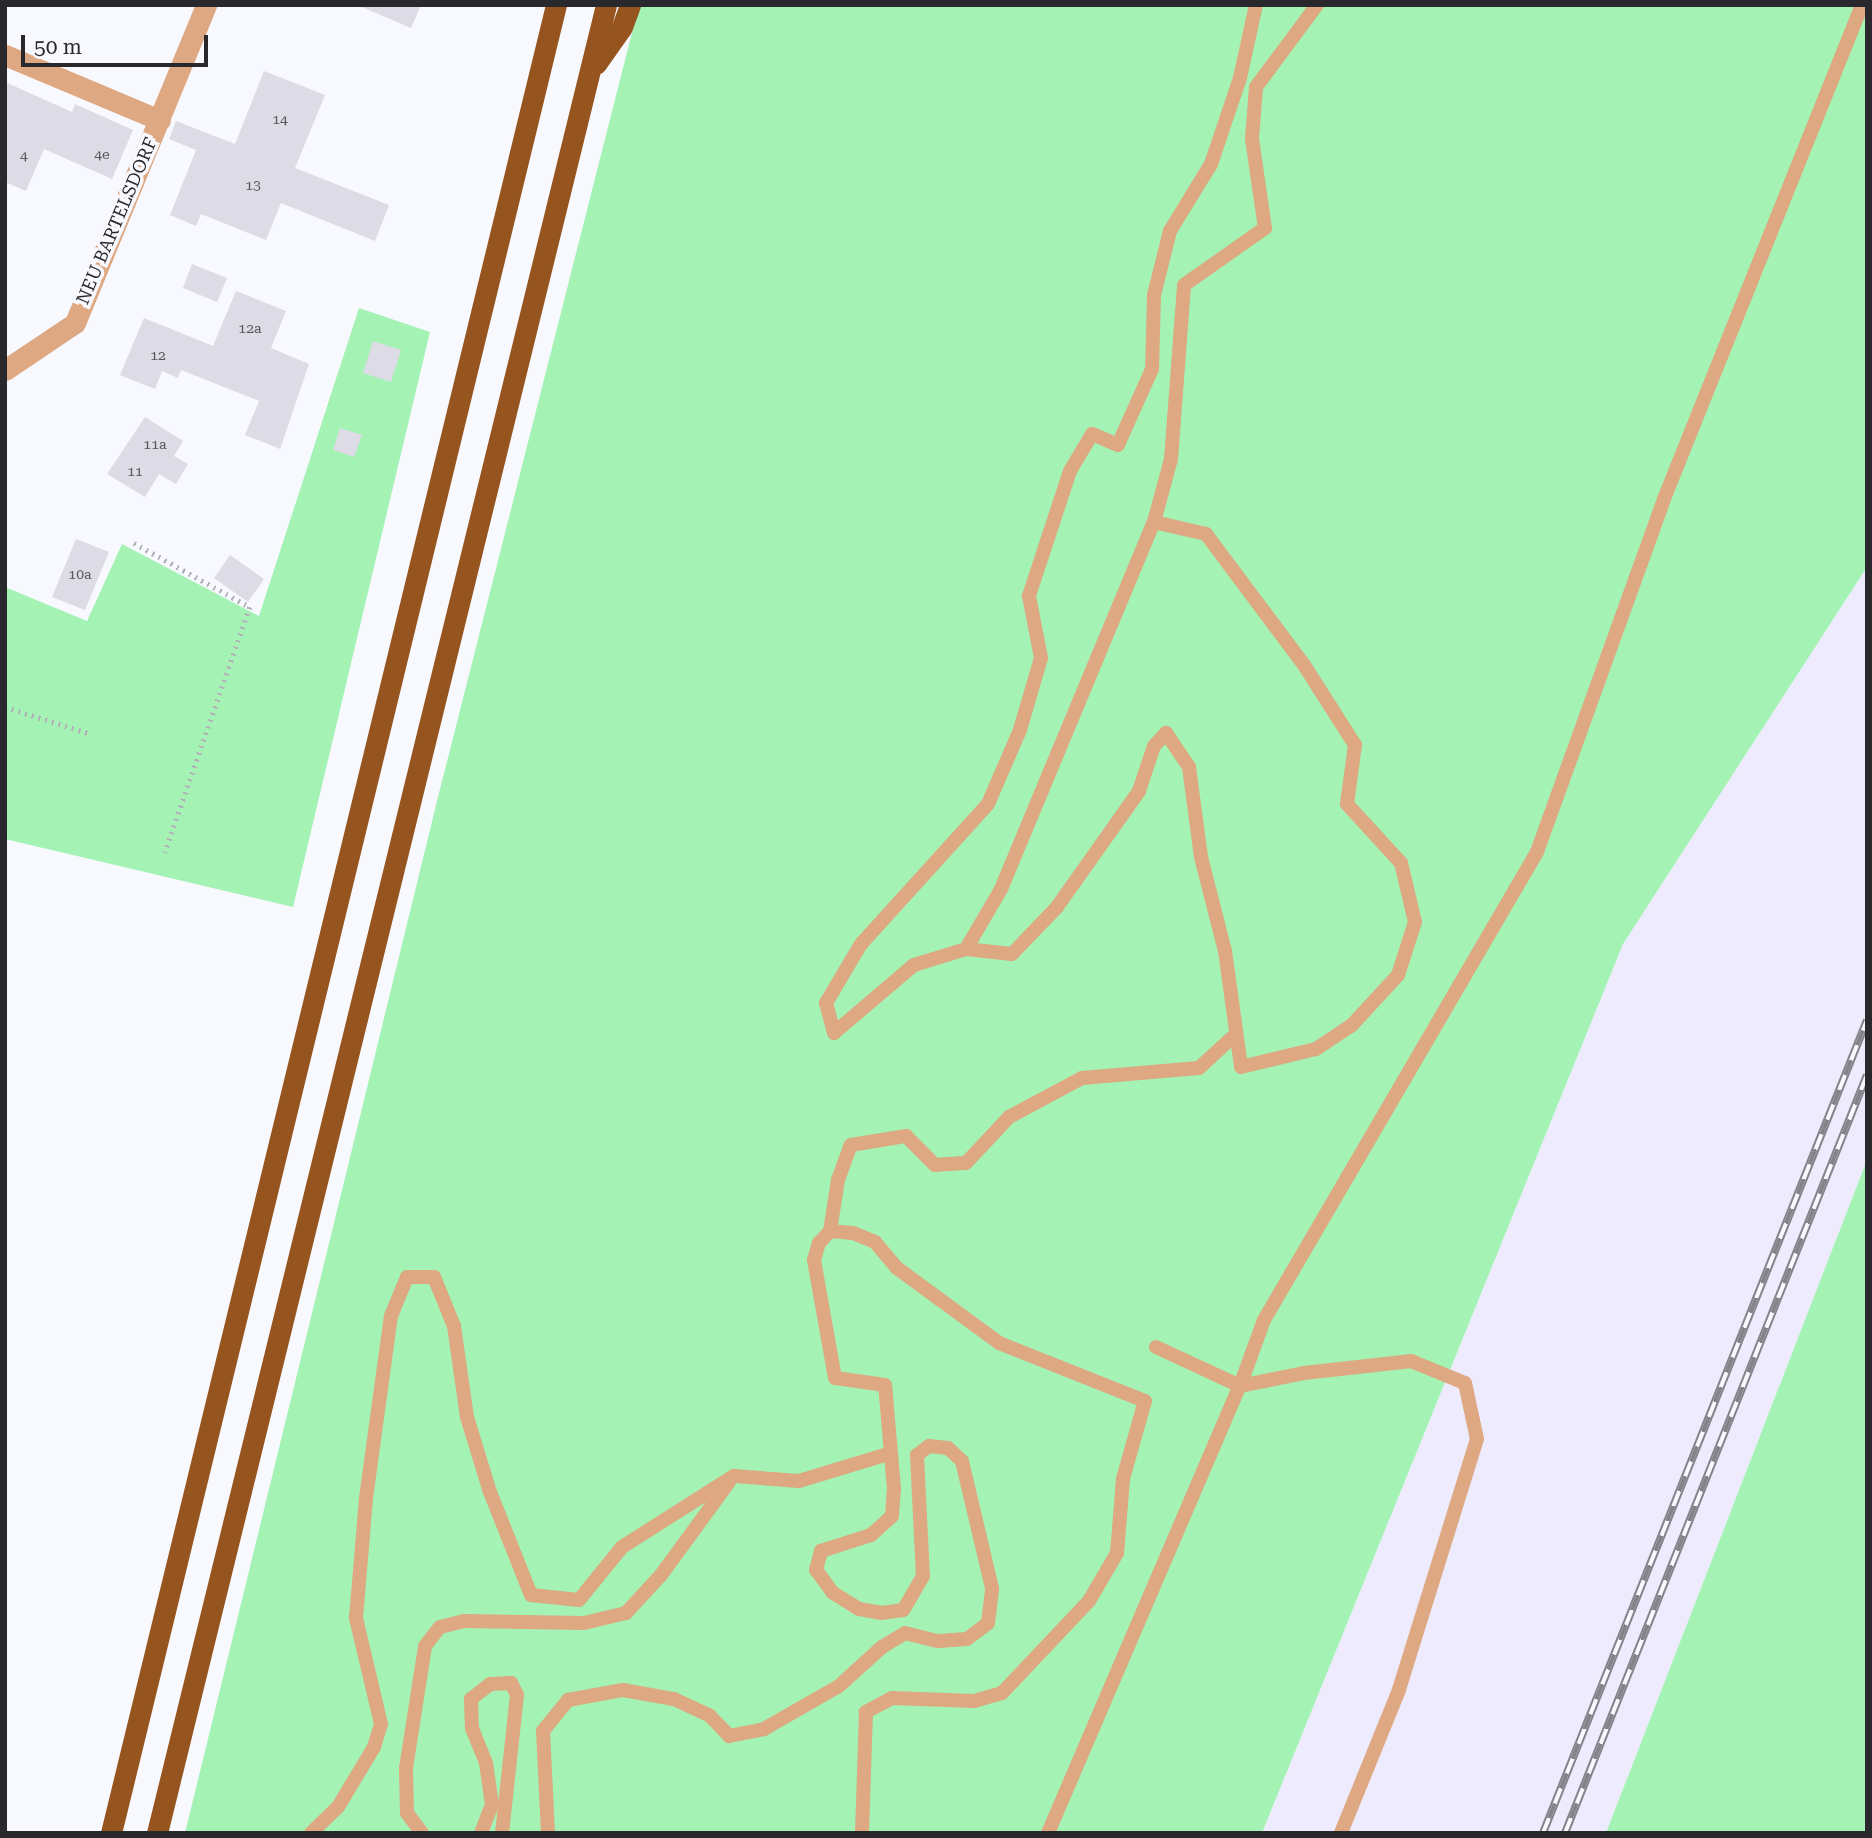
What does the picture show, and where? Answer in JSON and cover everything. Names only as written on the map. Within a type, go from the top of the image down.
[{"type":"highway","points":[[111,1833],[556,5]]},
{"type":"highway","points":[[157,1833],[606,5]]},
{"type":"highway","points":[[587,77],[622,27],[630,5]]},
{"type":"street","name":"NEU BARTELSDORF","points":[[5,370],[75,323],[206,5]]},
{"type":"street","name":"NEU BARTELSDORF","points":[[5,55],[160,120]]},
{"type":"lane","points":[[1154,522],[1206,534],[1304,665],[1355,745],[1347,804],[1401,863],[1415,922],[1398,975],[1352,1025],[1316,1049],[1241,1067],[1225,951],[1201,857],[1189,767],[1166,733],[1154,746],[1139,790],[1057,907],[1012,954],[966,949],[914,965],[834,1033],[826,1003],[861,944],[988,804],[1020,730],[1041,658],[1029,596],[1070,471],[1092,435],[1118,445],[1152,369],[1154,295],[1170,231],[1211,164],[1240,78],[1256,5]]},
{"type":"lane","points":[[966,949],[1001,889],[1154,522],[1171,460],[1184,285],[1265,228],[1252,139],[1256,87],[1317,5]]},
{"type":"lane","points":[[1048,1833],[1240,1386],[1264,1320],[1536,852],[1664,499],[1862,5]]},
{"type":"lane","points":[[548,1833],[543,1731],[568,1700],[623,1690],[674,1699],[710,1716],[729,1736],[764,1729],[839,1686],[882,1647],[905,1633],[938,1641],[967,1639],[988,1623],[992,1588],[962,1461],[948,1448],[929,1446],[917,1455],[923,1576],[903,1610],[882,1613],[859,1609],[833,1593],[816,1570],[821,1551],[871,1535],[892,1516],[894,1489],[888,1454],[885,1385],[835,1378],[814,1260],[819,1243],[830,1231],[838,1181],[851,1145],[906,1136],[936,1165],[966,1163],[1009,1116],[1082,1078],[1199,1069],[1236,1034]]},
{"type":"lane","points":[[830,1231],[853,1233],[875,1242],[898,1268],[999,1343],[1145,1401],[1123,1479],[1116,1553],[1089,1601],[1002,1693],[974,1701],[892,1698],[866,1712],[862,1833]]},
{"type":"lane","points":[[311,1833],[338,1807],[374,1747],[381,1724],[356,1618],[366,1498],[391,1316],[407,1276],[434,1277],[454,1326],[467,1417],[490,1492],[531,1595],[579,1600],[622,1547],[734,1476],[799,1481],[888,1454]]},
{"type":"lane","points":[[1156,1347],[1240,1386],[1304,1373],[1411,1361],[1465,1383],[1477,1439],[1399,1690],[1341,1833]]},
{"type":"lane","points":[[422,1833],[407,1813],[406,1768],[425,1646],[440,1627],[464,1621],[584,1623],[626,1613],[661,1575],[734,1476]]},
{"type":"lane","points":[[481,1833],[492,1805],[486,1763],[472,1729],[471,1699],[490,1684],[511,1683],[517,1695],[502,1833]]},
{"type":"path","points":[[134,543],[250,607],[165,853]]},
{"type":"path","points":[[5,707],[88,733]]},
{"type":"shaded area","points":[[1867,567],[1867,1160],[1606,1833],[1262,1833],[1623,944]]},
{"type":"green space","points":[[639,5],[1867,5],[1867,567],[1623,944],[1262,1833],[185,1833],[438,797]]},
{"type":"green space","points":[[359,308],[430,332],[293,907],[5,839],[5,587],[87,621],[122,544],[259,616]]},
{"type":"green space","points":[[1867,1160],[1867,1833],[1606,1833]]},
{"type":"building","points":[[357,5],[421,5],[411,28]]},
{"type":"building","points":[[264,71],[325,95],[295,168],[389,205],[375,241],[281,203],[266,240],[201,214],[196,226],[170,215],[196,150],[169,139],[176,121],[235,144]]},
{"type":"building","points":[[5,82],[72,112],[75,104],[133,130],[112,179],[44,149],[26,191],[5,182]]},
{"type":"building","points":[[192,264],[227,278],[217,302],[183,288]]},
{"type":"building","points":[[236,291],[286,311],[271,348],[309,364],[280,449],[245,435],[259,401],[181,370],[178,378],[162,371],[155,389],[120,375],[144,318],[213,346]]},
{"type":"building","points":[[373,341],[401,350],[391,382],[363,373]]},
{"type":"building","points":[[145,417],[183,441],[174,456],[188,464],[176,484],[159,474],[145,497],[107,474]]},
{"type":"building","points":[[340,428],[362,435],[354,457],[333,450]]},
{"type":"building","points":[[76,539],[109,552],[85,610],[52,597]]},
{"type":"building","points":[[230,555],[264,579],[248,602],[214,578]]},
{"type":"railway","points":[[1543,1833],[1867,1020]]},
{"type":"railway","points":[[1565,1833],[1867,1075]]}]
